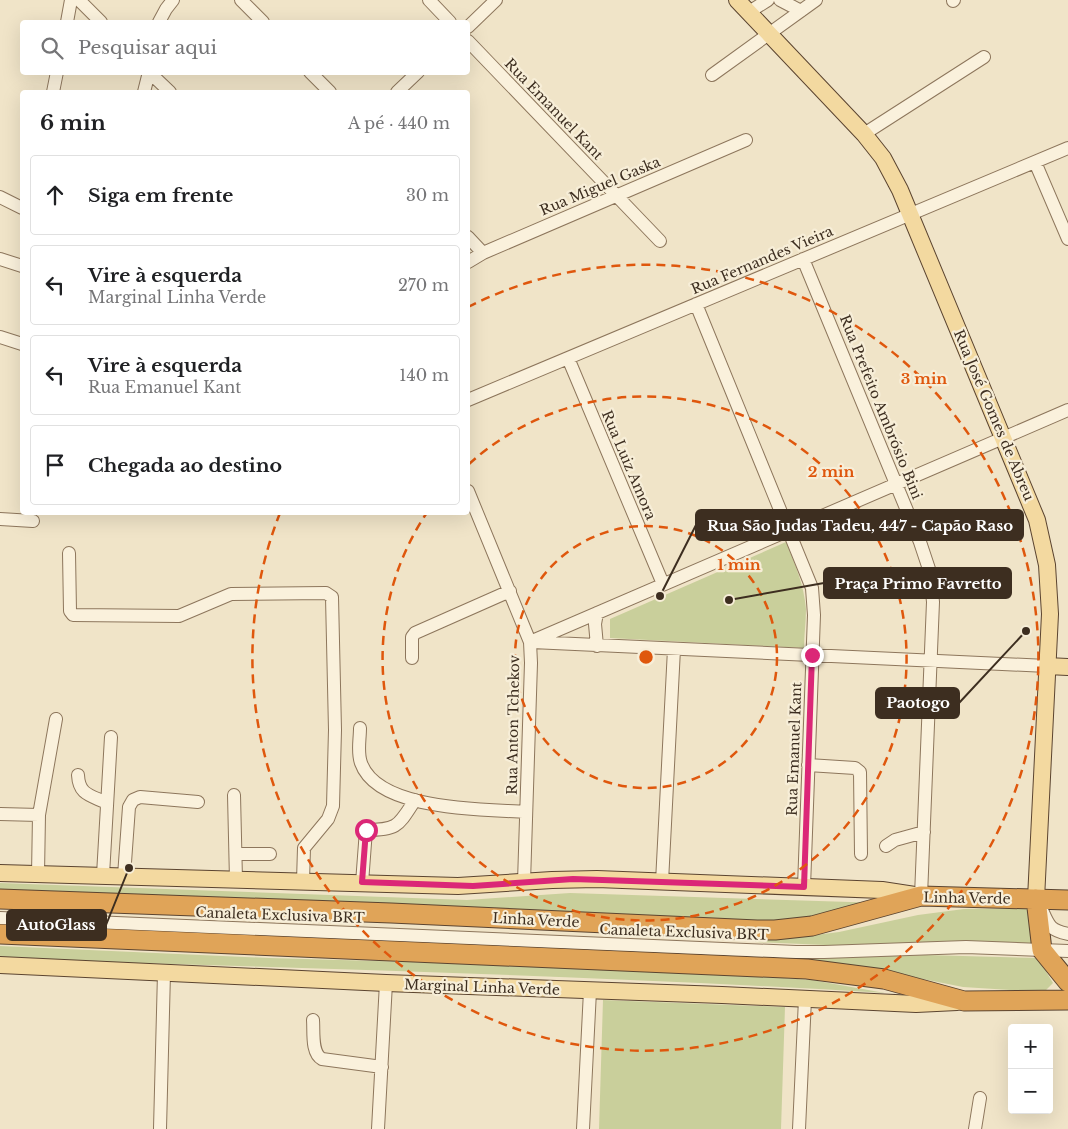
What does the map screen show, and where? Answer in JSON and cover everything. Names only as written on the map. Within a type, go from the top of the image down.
[{"type":"highway","name":"Linha Verde","points":[[0,899],[391,913],[757,930],[812,926],[921,896],[1068,900]]},
{"type":"highway","points":[[1036,899],[1042,950],[1068,982]]},
{"type":"highway","points":[[0,934],[807,969],[884,979],[964,1002],[1068,1000]]},
{"type":"main road","name":"Rua José Gomes de Abreu","points":[[737,0],[864,134],[888,165],[1037,520],[1044,548],[1050,590],[1036,899]]},
{"type":"main road","points":[[1047,666],[1068,667]]},
{"type":"main road","points":[[0,873],[458,886],[573,879],[887,890],[921,896]]},
{"type":"main road","name":"Marginal Linha Verde","points":[[0,965],[386,983],[916,1004],[964,1002]]},
{"type":"street","points":[[67,20],[71,0]]},
{"type":"street","points":[[79,0],[99,20]]},
{"type":"street","points":[[160,20],[173,0]]},
{"type":"street","points":[[241,0],[260,20]]},
{"type":"street","points":[[429,0],[448,20]]},
{"type":"street","points":[[470,25],[496,0]]},
{"type":"street","points":[[749,12],[768,0]]},
{"type":"street","points":[[780,0],[801,10]]},
{"type":"street","points":[[712,75],[816,0]]},
{"type":"street","name":"Rua Emanuel Kant","points":[[470,42],[660,241]]},
{"type":"street","points":[[864,134],[984,57]]},
{"type":"street","points":[[53,90],[56,75]]},
{"type":"street","points":[[144,90],[148,75]]},
{"type":"street","points":[[152,75],[168,90]]},
{"type":"street","points":[[313,75],[328,90]]},
{"type":"street","points":[[399,90],[415,75]]},
{"type":"street","name":"Rua Miguel Gaska","points":[[470,261],[483,253],[746,140]]},
{"type":"street","name":"Rua Fernandes Vieira","points":[[470,399],[1068,148]]},
{"type":"street","points":[[1035,162],[1068,239]]},
{"type":"street","points":[[0,197],[20,207]]},
{"type":"street","points":[[470,239],[483,253]]},
{"type":"street","points":[[0,259],[20,265]]},
{"type":"street","name":"Rua Prefeito Ambrósio Bini","points":[[804,259],[920,542],[930,572],[933,602],[921,896]]},
{"type":"street","name":"Rua Emanuel Kant","points":[[696,304],[812,588],[814,601],[804,887]]},
{"type":"street","points":[[0,337],[20,343]]},
{"type":"street","name":"Rua Luiz Amora","points":[[568,358],[664,584]]},
{"type":"street","points":[[530,642],[1068,410]]},
{"type":"street","name":"Rua Anton Tchekov","points":[[470,496],[530,642],[532,662],[524,882]]},
{"type":"street","points":[[0,519],[33,521]]},
{"type":"street","points":[[69,554],[70,611],[73,615],[179,616],[231,594],[326,593],[332,597],[335,730],[334,806],[328,818],[304,848],[303,881]]},
{"type":"street","points":[[412,658],[412,636],[416,633],[510,591]]},
{"type":"street","points":[[597,613],[595,624],[597,646]]},
{"type":"street","points":[[530,642],[1047,666]]},
{"type":"street","points":[[662,882],[674,649]]},
{"type":"street","points":[[38,874],[39,815],[56,719]]},
{"type":"street","points":[[360,728],[359,755],[361,763],[370,777],[385,788],[415,800],[444,806],[526,812]]},
{"type":"street","points":[[102,875],[111,737]]},
{"type":"street","points":[[808,765],[855,768],[860,772],[861,854]]},
{"type":"street","points":[[78,775],[79,786],[82,791],[107,803]]},
{"type":"street","points":[[234,795],[236,880]]},
{"type":"street","points":[[124,876],[129,807],[133,800],[140,797],[198,802]]},
{"type":"street","points":[[362,882],[366,830],[383,830],[396,825],[415,800]]},
{"type":"street","points":[[0,814],[39,815]]},
{"type":"street","points":[[886,846],[895,840],[924,832]]},
{"type":"street","points":[[236,854],[270,854]]},
{"type":"street","points":[[1036,899],[1049,926],[1057,932],[1068,934]]},
{"type":"street","name":"Canaleta Exclusiva BRT","points":[[0,918],[796,952],[966,947],[1068,951]]},
{"type":"street","points":[[160,1129],[164,973]]},
{"type":"street","points":[[378,1129],[386,983]]},
{"type":"street","points":[[584,1129],[590,991]]},
{"type":"street","points":[[800,1129],[805,999]]},
{"type":"street","points":[[313,1020],[315,1052],[322,1059],[382,1067]]},
{"type":"street","points":[[975,1129],[980,1098]]},
{"type":"green space","points":[[786,542],[799,575],[805,600],[804,648],[610,638],[610,619]]},
{"type":"green space","points":[[0,883],[467,900],[570,893],[883,903],[883,905],[798,919],[758,921],[0,892]]},
{"type":"green space","points":[[1028,908],[1034,945],[825,945],[755,942],[755,939],[792,938],[839,932],[918,915],[964,909]]},
{"type":"green space","points":[[0,946],[743,975],[812,980],[885,993],[553,977],[0,959]]},
{"type":"green space","points":[[754,955],[832,957],[926,955],[1038,958],[1053,983],[1044,992],[963,987],[847,964],[754,958]]},
{"type":"green space","points":[[603,1000],[785,1007],[781,1129],[599,1129]]},
{"type":"place","name":"Rua São Judas Tadeu, 447 - Capão Raso","points":[[660,596]]},
{"type":"place","name":"Praça Primo Favretto","points":[[729,600]]},
{"type":"place","name":"Paotogo","points":[[1026,631]]},
{"type":"place","name":"AutoGlass","points":[[129,868]]},
{"type":"route","points":[[366,830],[362,882],[486,886],[552,880],[597,879],[804,887],[812,655]]}]
